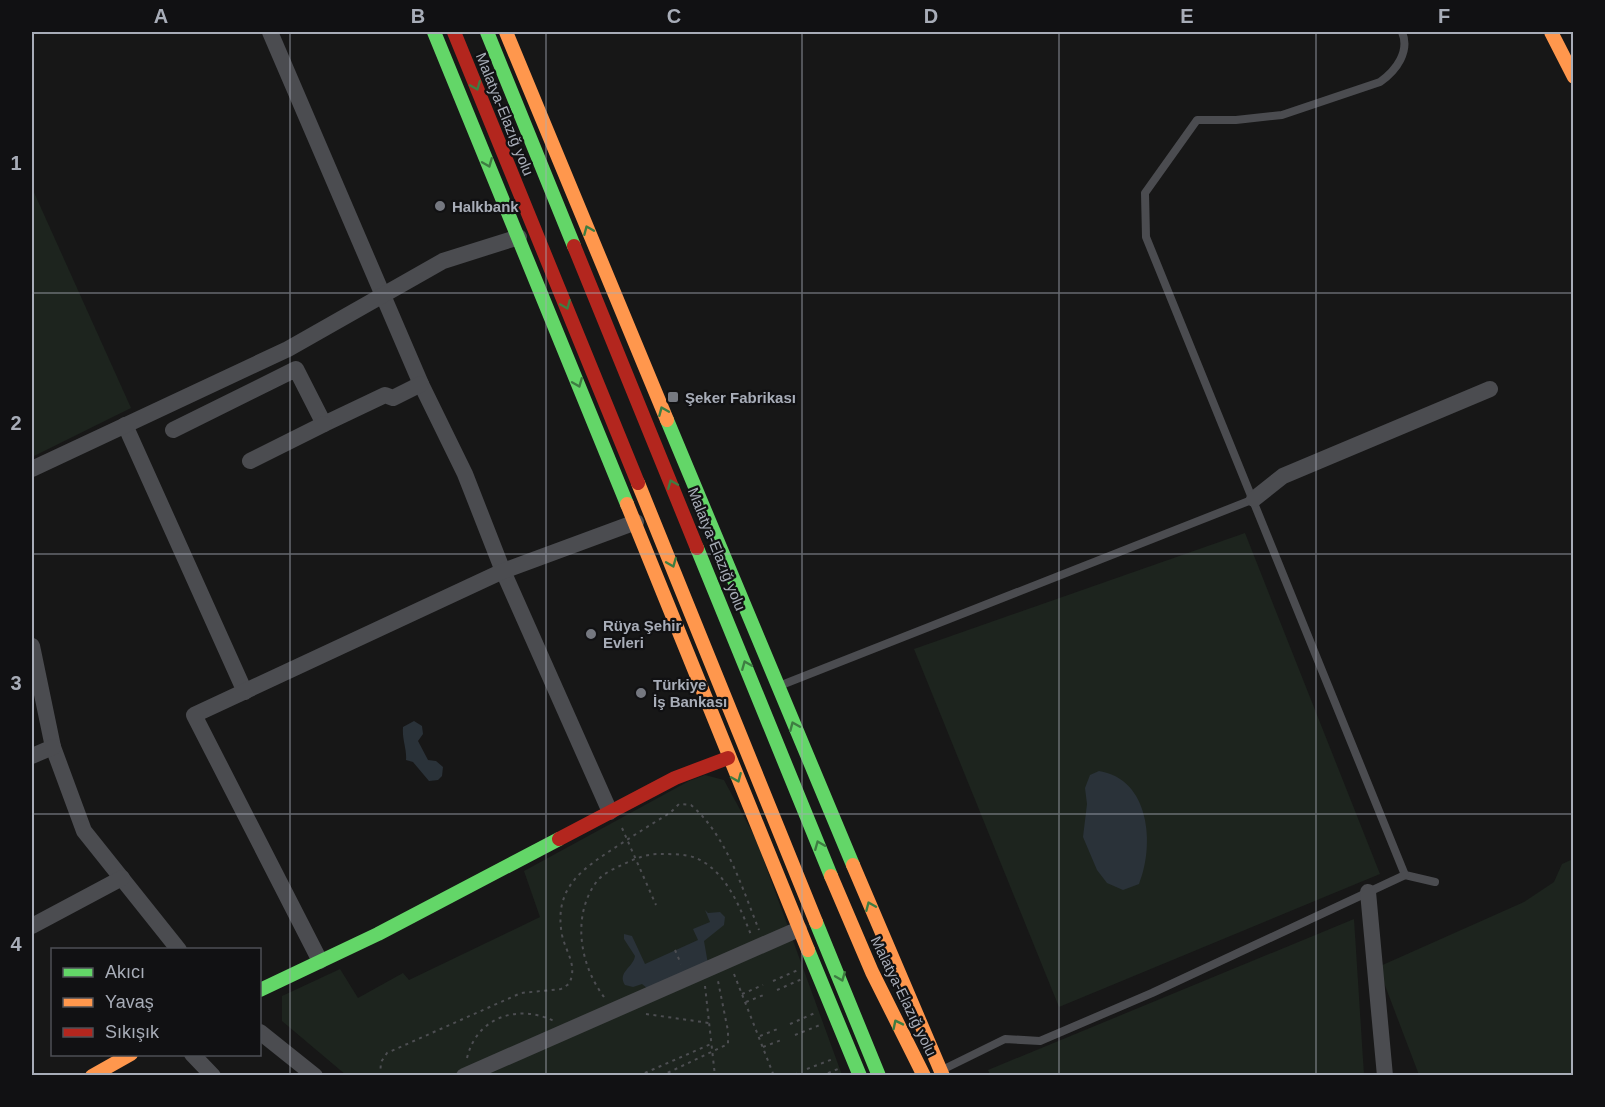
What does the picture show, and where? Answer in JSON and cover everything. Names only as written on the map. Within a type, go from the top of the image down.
[{"type":"main road","points":[[434,32],[636,522],[728,758],[860,1076]]},
{"type":"main road","name":"Malatya-Elazığ yolu","points":[[454,32],[880,1074]]},
{"type":"main road","name":"Malatya-Elazığ yolu","points":[[487,32],[837,891],[872,972],[924,1076]]},
{"type":"main road","points":[[506,32],[897,972],[942,1073]]},
{"type":"main road","points":[[1551,32],[1574,77]]},
{"type":"main road","points":[[261,990],[320,962],[675,778],[728,758]]},
{"type":"main road","points":[[92,1076],[127,1056]]},
{"type":"street","points":[[270,32],[421,384],[465,474],[503,571],[612,811]]},
{"type":"street","points":[[32,469],[288,349],[443,261],[519,237]]},
{"type":"street","points":[[173,430],[296,369],[324,424]]},
{"type":"street","points":[[250,461],[385,395],[393,398],[421,384]]},
{"type":"street","points":[[1254,499],[1283,476],[1490,389]]},
{"type":"street","points":[[125,425],[245,692]]},
{"type":"street","points":[[320,962],[195,715],[503,571],[636,522]]},
{"type":"street","points":[[32,646],[53,747],[84,831],[177,948]]},
{"type":"street","points":[[32,756],[53,747]]},
{"type":"street","points":[[32,926],[122,878]]},
{"type":"street","points":[[1368,892],[1385,1076]]},
{"type":"street","points":[[465,1075],[799,929]]},
{"type":"street","points":[[261,1033],[315,1076]]},
{"type":"street","points":[[194,1056],[213,1076]]},
{"type":"lane","points":[[1402,32],[1405,40],[1401,59],[1392,72],[1380,82],[1282,115],[1236,120],[1197,120],[1145,193],[1146,237],[1405,875]]},
{"type":"lane","points":[[778,687],[1254,499]]},
{"type":"lane","points":[[942,1073],[1005,1039],[1040,1041],[1152,993],[1405,875],[1435,882]]},
{"type":"path","points":[[380,1076],[381,1062],[387,1053],[521,993],[561,989],[569,984],[573,964],[563,939],[561,905],[568,888],[588,865],[679,804],[686,802],[691,805],[714,831],[729,856],[760,946]]},
{"type":"path","points":[[612,811],[628,840],[656,905]]},
{"type":"path","points":[[709,1023],[616,1009],[590,975],[582,946],[581,930],[589,895],[598,880],[636,859],[670,854],[695,858],[716,873],[736,899],[760,946]]},
{"type":"path","points":[[715,966],[742,994],[774,1076]]},
{"type":"path","points":[[715,966],[709,1023],[715,1076]]},
{"type":"path","points":[[661,1076],[725,1047],[729,1040],[715,966]]},
{"type":"path","points":[[773,981],[816,968]]},
{"type":"path","points":[[777,990],[816,968]]},
{"type":"path","points":[[742,994],[763,985]]},
{"type":"path","points":[[746,1002],[766,994]]},
{"type":"path","points":[[465,1075],[468,1054],[480,1031],[509,1013],[532,1012],[570,1029]]},
{"type":"path","points":[[790,1023],[834,1012]]},
{"type":"path","points":[[795,1035],[834,1012]]},
{"type":"path","points":[[759,1036],[780,1028]]},
{"type":"path","points":[[763,1047],[784,1039]]},
{"type":"path","points":[[638,1076],[711,1044]]},
{"type":"path","points":[[807,1069],[850,1052]]},
{"type":"path","points":[[790,1076],[797,1073]]},
{"type":"shaded area","points":[[32,188],[131,408],[32,457]]},
{"type":"shaded area","points":[[1245,533],[1380,874],[1059,1007],[914,649]]},
{"type":"shaded area","points":[[414,721],[422,726],[423,734],[418,741],[428,760],[436,761],[443,767],[442,776],[438,780],[429,781],[413,762],[406,760],[403,727]]},
{"type":"shaded area","points":[[1099,771],[1116,777],[1129,787],[1138,800],[1144,816],[1147,851],[1144,868],[1139,884],[1123,890],[1107,883],[1097,870],[1083,837],[1087,804],[1085,788],[1090,775]]},
{"type":"shaded area","points":[[705,775],[724,780],[756,839],[842,1075],[346,1075],[282,1021],[282,996],[340,969],[358,998],[403,973],[409,980],[540,917],[524,871],[689,781]]},
{"type":"shaded area","points":[[1573,859],[1573,1075],[1419,1075],[1378,967],[1524,902],[1554,882],[1562,864]]},
{"type":"shaded area","points":[[705,910],[708,913],[720,912],[725,917],[724,925],[704,941],[708,964],[647,988],[642,984],[633,987],[625,985],[624,973],[635,956],[624,939],[624,934],[632,936],[645,964],[698,940],[693,929],[710,922]]},
{"type":"shaded area","points":[[1354,919],[1364,1075],[990,1075],[988,1070]]},
{"type":"traffic: fast","points":[[434,32],[627,504]]},
{"type":"traffic: fast","points":[[487,32],[574,246]]},
{"type":"traffic: fast","points":[[667,420],[853,865]]},
{"type":"traffic: fast","points":[[697,548],[831,876]]},
{"type":"traffic: fast","points":[[261,990],[378,934],[559,839]]},
{"type":"traffic: fast","points":[[816,922],[879,1076]]},
{"type":"traffic: fast","points":[[808,950],[860,1076]]},
{"type":"traffic: slow","points":[[506,32],[667,420]]},
{"type":"traffic: slow","points":[[1551,32],[1574,77]]},
{"type":"traffic: slow","points":[[638,483],[816,922]]},
{"type":"traffic: slow","points":[[627,504],[808,950]]},
{"type":"traffic: slow","points":[[853,865],[943,1076]]},
{"type":"traffic: slow","points":[[831,876],[872,972],[924,1076]]},
{"type":"traffic: slow","points":[[92,1076],[127,1056]]},
{"type":"traffic: jam","points":[[454,32],[638,483]]},
{"type":"traffic: jam","points":[[574,246],[697,548]]},
{"type":"traffic: jam","points":[[559,839],[675,778],[728,758]]},
{"type":"place","name":"Halkbank","points":[[440,206]]},
{"type":"place","name":"Şeker Fabrikası","points":[[673,397]]},
{"type":"place","name":"Rüya Şehir Evleri","points":[[591,634]]},
{"type":"place","name":"Türkiye İş Bankası","points":[[641,693]]}]
